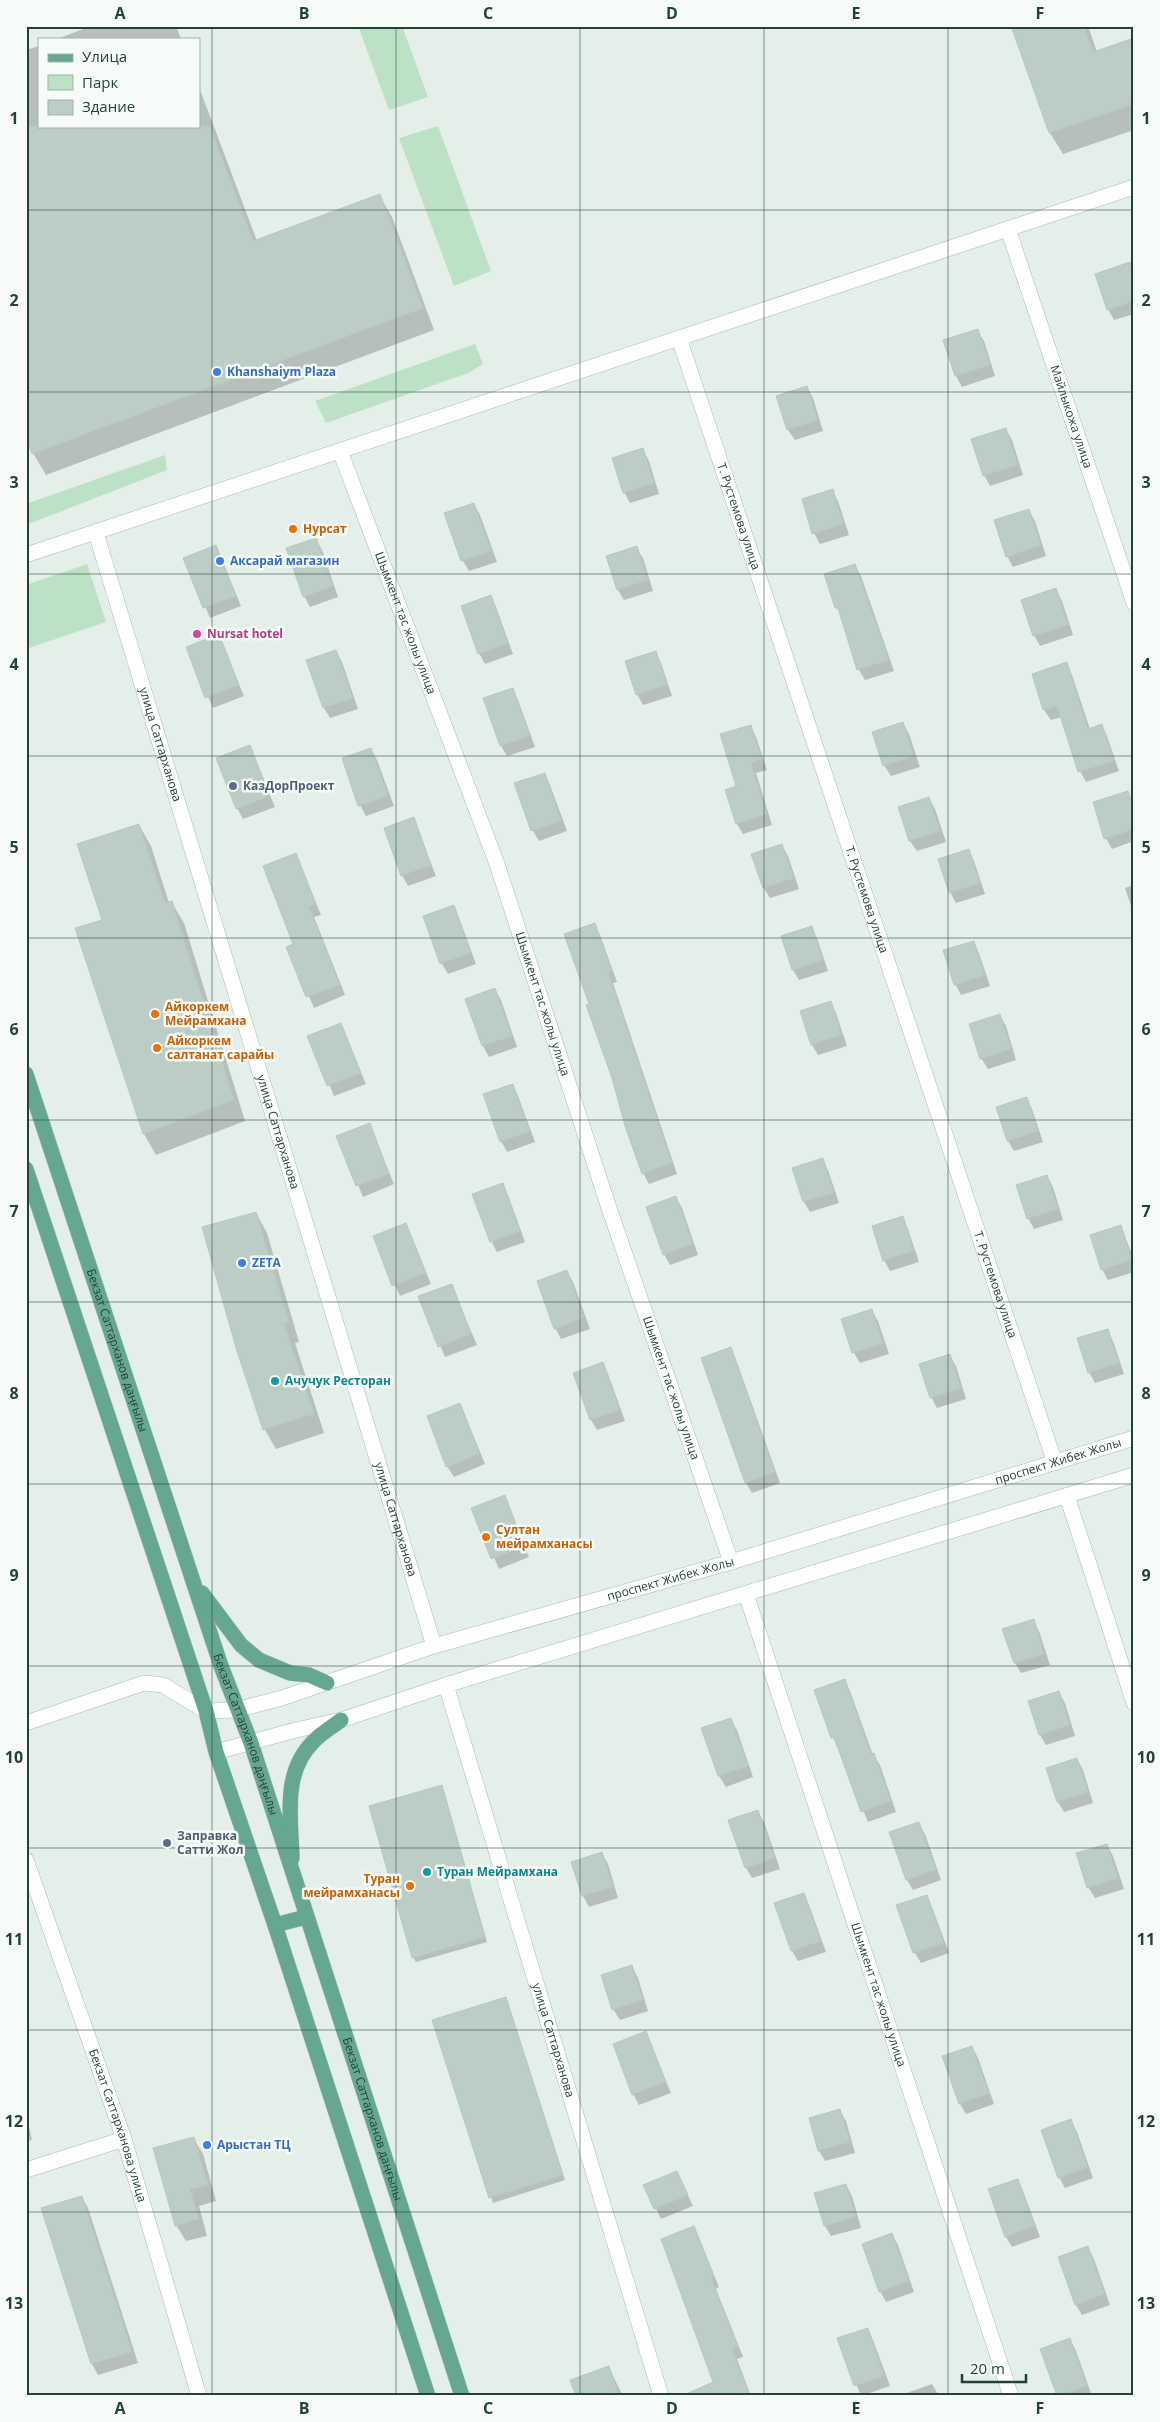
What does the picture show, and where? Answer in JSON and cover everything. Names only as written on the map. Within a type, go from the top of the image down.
[{"type":"main road","name":"Бекзат Саттарханов даңғылы","points":[[26,1074],[236,1710],[250,1743],[462,2396]]},
{"type":"main road","points":[[26,1170],[206,1711],[216,1752],[276,1925],[428,2396]]},
{"type":"main road","points":[[194,1584],[241,1644],[259,1660],[290,1673],[309,1675],[327,1683]]},
{"type":"main road","points":[[293,1876],[289,1797],[294,1774],[300,1760],[313,1742],[341,1720]]},
{"type":"main road","points":[[276,1925],[306,1917]]},
{"type":"street","points":[[26,555],[1134,187]]},
{"type":"street","name":"Майлыкожа улица","points":[[1008,229],[1134,603]]},
{"type":"street","name":"Т. Рустемова улица","points":[[679,338],[1054,1462]]},
{"type":"street","name":"Шымкент тас жолы улица","points":[[340,451],[497,864],[608,1205],[731,1562]]},
{"type":"street","name":"улица Саттарханова","points":[[96,533],[434,1646]]},
{"type":"street","name":"проспект Жибек Жолы","points":[[206,1711],[236,1710],[282,1698],[434,1646],[731,1562],[1134,1438]]},
{"type":"street","points":[[216,1752],[341,1720],[446,1685],[1134,1475]]},
{"type":"street","points":[[1067,1496],[1134,1703]]},
{"type":"street","name":"Шымкент тас жолы улица","points":[[746,1594],[1011,2396]]},
{"type":"street","points":[[26,1723],[144,1683],[163,1685],[206,1711]]},
{"type":"street","name":"улица Саттарханова","points":[[446,1685],[661,2396]]},
{"type":"street","name":"Бекзат Саттарханова улица","points":[[26,1860],[124,2139],[199,2396]]},
{"type":"street","points":[[26,2170],[124,2139]]},
{"type":"green space","points":[[358,26],[402,26],[428,97],[389,110]]},
{"type":"green space","points":[[438,126],[491,271],[454,286],[399,138]]},
{"type":"green space","points":[[475,344],[483,364],[468,373],[326,423],[315,401]]},
{"type":"green space","points":[[165,455],[167,470],[26,525],[26,504]]},
{"type":"green space","points":[[87,564],[106,622],[26,649],[26,585]]},
{"type":"building","points":[[1011,26],[1084,26],[1093,52],[1134,38],[1134,104],[1049,133]]},
{"type":"building","points":[[26,126],[38,126],[38,128],[200,128],[200,126],[210,126],[253,241],[380,194],[423,308],[32,454],[26,438]]},
{"type":"building","points":[[1130,262],[1134,273],[1134,301],[1107,310],[1095,274]]},
{"type":"building","points":[[978,329],[990,365],[955,376],[943,340]]},
{"type":"building","points":[[807,386],[818,420],[787,430],[776,396]]},
{"type":"building","points":[[1006,428],[1018,465],[983,476],[971,439]]},
{"type":"building","points":[[643,448],[654,483],[623,493],[612,458]]},
{"type":"building","points":[[833,489],[843,524],[812,534],[802,499]]},
{"type":"building","points":[[474,503],[491,551],[461,561],[444,513]]},
{"type":"building","points":[[1029,509],[1041,545],[1006,557],[994,520]]},
{"type":"building","points":[[316,538],[333,586],[303,597],[286,548]]},
{"type":"building","points":[[216,545],[236,596],[203,608],[183,558]]},
{"type":"building","points":[[637,546],[648,580],[617,590],[606,556]]},
{"type":"building","points":[[855,564],[889,660],[857,670],[838,608],[835,608],[824,574]]},
{"type":"building","points":[[1056,588],[1068,625],[1033,636],[1021,600]]},
{"type":"building","points":[[491,595],[508,643],[478,654],[461,606]]},
{"type":"building","points":[[219,634],[239,685],[205,698],[186,647]]},
{"type":"building","points":[[336,650],[353,698],[323,708],[306,660]]},
{"type":"building","points":[[656,651],[667,685],[636,695],[625,661]]},
{"type":"building","points":[[1067,662],[1088,729],[1102,724],[1114,761],[1078,772],[1057,706],[1043,710],[1032,674]]},
{"type":"building","points":[[513,688],[530,736],[500,746],[483,698]]},
{"type":"building","points":[[903,722],[914,756],[883,766],[872,732]]},
{"type":"building","points":[[751,725],[762,759],[751,763],[767,814],[736,824],[725,790],[736,786],[720,734]]},
{"type":"building","points":[[250,745],[270,796],[236,809],[216,758]]},
{"type":"building","points":[[371,748],[388,796],[358,806],[342,758]]},
{"type":"building","points":[[545,773],[561,821],[531,831],[514,783]]},
{"type":"building","points":[[1128,791],[1134,809],[1134,829],[1104,839],[1093,802]]},
{"type":"building","points":[[929,797],[940,831],[909,841],[898,807]]},
{"type":"building","points":[[414,817],[431,865],[401,876],[384,828]]},
{"type":"building","name":"Айкоркем Мейрамхана","points":[[139,824],[165,903],[172,901],[234,1100],[143,1134],[75,928],[102,920],[77,844]]},
{"type":"building","points":[[782,844],[794,878],[763,888],[751,854]]},
{"type":"building","points":[[969,849],[980,883],[949,893],[938,859]]},
{"type":"building","points":[[296,853],[316,904],[309,907],[340,985],[306,997],[286,947],[293,944],[263,866]]},
{"type":"building","points":[[454,905],[471,953],[440,964],[423,916]]},
{"type":"building","points":[[595,923],[612,971],[608,972],[672,1163],[642,1174],[625,1126],[612,1078],[586,1005],[589,1004],[564,934]]},
{"type":"building","points":[[812,926],[823,960],[792,970],[781,936]]},
{"type":"building","points":[[974,941],[985,975],[954,985],[943,950]]},
{"type":"building","points":[[495,988],[512,1036],[482,1046],[465,999]]},
{"type":"building","points":[[831,1001],[842,1035],[811,1045],[800,1011]]},
{"type":"building","points":[[1000,1014],[1011,1049],[980,1059],[969,1024]]},
{"type":"building","points":[[341,1023],[361,1073],[327,1086],[307,1036]]},
{"type":"building","points":[[513,1084],[530,1131],[500,1142],[483,1094]]},
{"type":"building","points":[[1027,1097],[1038,1131],[1007,1141],[996,1107]]},
{"type":"building","points":[[370,1123],[389,1174],[356,1186],[336,1136]]},
{"type":"building","points":[[823,1158],[834,1193],[803,1202],[792,1168]]},
{"type":"building","points":[[1047,1175],[1058,1209],[1027,1219],[1016,1185]]},
{"type":"building","points":[[503,1183],[520,1231],[490,1242],[472,1194]]},
{"type":"building","points":[[676,1196],[693,1244],[663,1255],[646,1207]]},
{"type":"building","points":[[256,1212],[289,1322],[284,1324],[314,1414],[263,1430],[236,1348],[202,1227]]},
{"type":"building","points":[[903,1216],[914,1251],[883,1261],[872,1226]]},
{"type":"building","points":[[406,1223],[426,1273],[392,1286],[373,1236]]},
{"type":"building","points":[[1121,1225],[1132,1260],[1101,1270],[1090,1235]]},
{"type":"building","points":[[567,1270],[584,1318],[554,1329],[537,1281]]},
{"type":"building","points":[[452,1284],[471,1334],[438,1347],[418,1296]]},
{"type":"building","points":[[872,1309],[883,1344],[852,1353],[841,1319]]},
{"type":"building","points":[[1108,1329],[1119,1363],[1088,1373],[1077,1338]]},
{"type":"building","points":[[731,1347],[775,1472],[745,1483],[701,1358]]},
{"type":"building","points":[[950,1354],[961,1388],[930,1398],[919,1364]]},
{"type":"building","points":[[603,1362],[620,1410],[590,1420],[573,1373]]},
{"type":"building","points":[[460,1403],[480,1454],[446,1467],[427,1416]]},
{"type":"building","points":[[505,1495],[524,1546],[491,1559],[471,1508]]},
{"type":"building","points":[[1034,1619],[1044,1654],[1014,1663],[1002,1629]]},
{"type":"building","points":[[845,1679],[871,1754],[874,1753],[891,1801],[861,1812],[834,1737],[831,1738],[814,1690]]},
{"type":"building","points":[[1059,1691],[1070,1725],[1039,1735],[1028,1701]]},
{"type":"building","points":[[731,1718],[748,1766],[718,1776],[701,1728]]},
{"type":"building","points":[[1077,1758],[1088,1792],[1057,1802],[1046,1768]]},
{"type":"building","name":"Туран Мейрамхана","points":[[442,1785],[485,1937],[412,1958],[369,1806]]},
{"type":"building","points":[[758,1810],[775,1858],[745,1868],[728,1820]]},
{"type":"building","points":[[919,1822],[936,1870],[906,1880],[889,1832]]},
{"type":"building","points":[[1107,1844],[1118,1878],[1087,1888],[1076,1853]]},
{"type":"building","points":[[602,1852],[613,1887],[582,1896],[571,1862]]},
{"type":"building","points":[[804,1893],[821,1941],[791,1951],[774,1903]]},
{"type":"building","points":[[927,1895],[944,1943],[913,1953],[896,1905]]},
{"type":"building","points":[[632,1965],[643,2000],[612,2010],[601,1975]]},
{"type":"building","points":[[506,1997],[563,2175],[489,2198],[432,2020]]},
{"type":"building","points":[[646,2031],[666,2082],[632,2095],[613,2044]]},
{"type":"building","points":[[972,2046],[989,2093],[959,2104],[942,2056]]},
{"type":"building","points":[[840,2109],[850,2142],[818,2151],[809,2118]]},
{"type":"building","points":[[1071,2119],[1088,2167],[1058,2178],[1041,2130]]},
{"type":"building","points":[[194,2137],[208,2185],[190,2189],[199,2219],[175,2226],[153,2148]]},
{"type":"building","points":[[677,2171],[688,2195],[654,2209],[643,2185]]},
{"type":"building","points":[[1018,2179],[1035,2226],[1005,2237],[988,2189]]},
{"type":"building","points":[[846,2184],[856,2217],[824,2226],[814,2193]]},
{"type":"building","points":[[82,2196],[132,2352],[91,2364],[41,2208]]},
{"type":"building","points":[[694,2226],[714,2276],[711,2278],[738,2346],[732,2349],[750,2396],[682,2396],[713,2382],[661,2239]]},
{"type":"building","points":[[892,2233],[909,2281],[879,2292],[862,2244]]},
{"type":"building","points":[[1088,2246],[1105,2294],[1075,2305],[1058,2257]]},
{"type":"building","points":[[868,2328],[884,2376],[854,2386],[837,2338]]},
{"type":"building","points":[[1070,2338],[1087,2386],[1057,2396],[1040,2349]]},
{"type":"building","points":[[609,2366],[619,2396],[576,2396],[570,2380]]},
{"type":"place","name":"Khanshaiym Plaza","points":[[217,372]]},
{"type":"place","name":"Нурсат","points":[[293,529]]},
{"type":"place","name":"Аксарай магазин","points":[[220,561]]},
{"type":"place","name":"Nursat hotel","points":[[197,634]]},
{"type":"place","name":"КазДорПроект","points":[[233,786]]},
{"type":"place","name":"Айкоркем Мейрамхана","points":[[155,1014]]},
{"type":"place","name":"Айкоркем салтанат сарайы","points":[[157,1048]]},
{"type":"place","name":"ZETA","points":[[242,1263]]},
{"type":"place","name":"Ачучук Ресторан","points":[[275,1381]]},
{"type":"place","name":"Султан мейрамханасы","points":[[486,1537]]},
{"type":"place","name":"Заправка Сатти Жол","points":[[167,1843]]},
{"type":"place","name":"Туран Мейрамхана","points":[[427,1872]]},
{"type":"place","name":"Туран мейрамханасы","points":[[410,1886]]},
{"type":"place","name":"Арыстан ТЦ","points":[[207,2145]]}]
